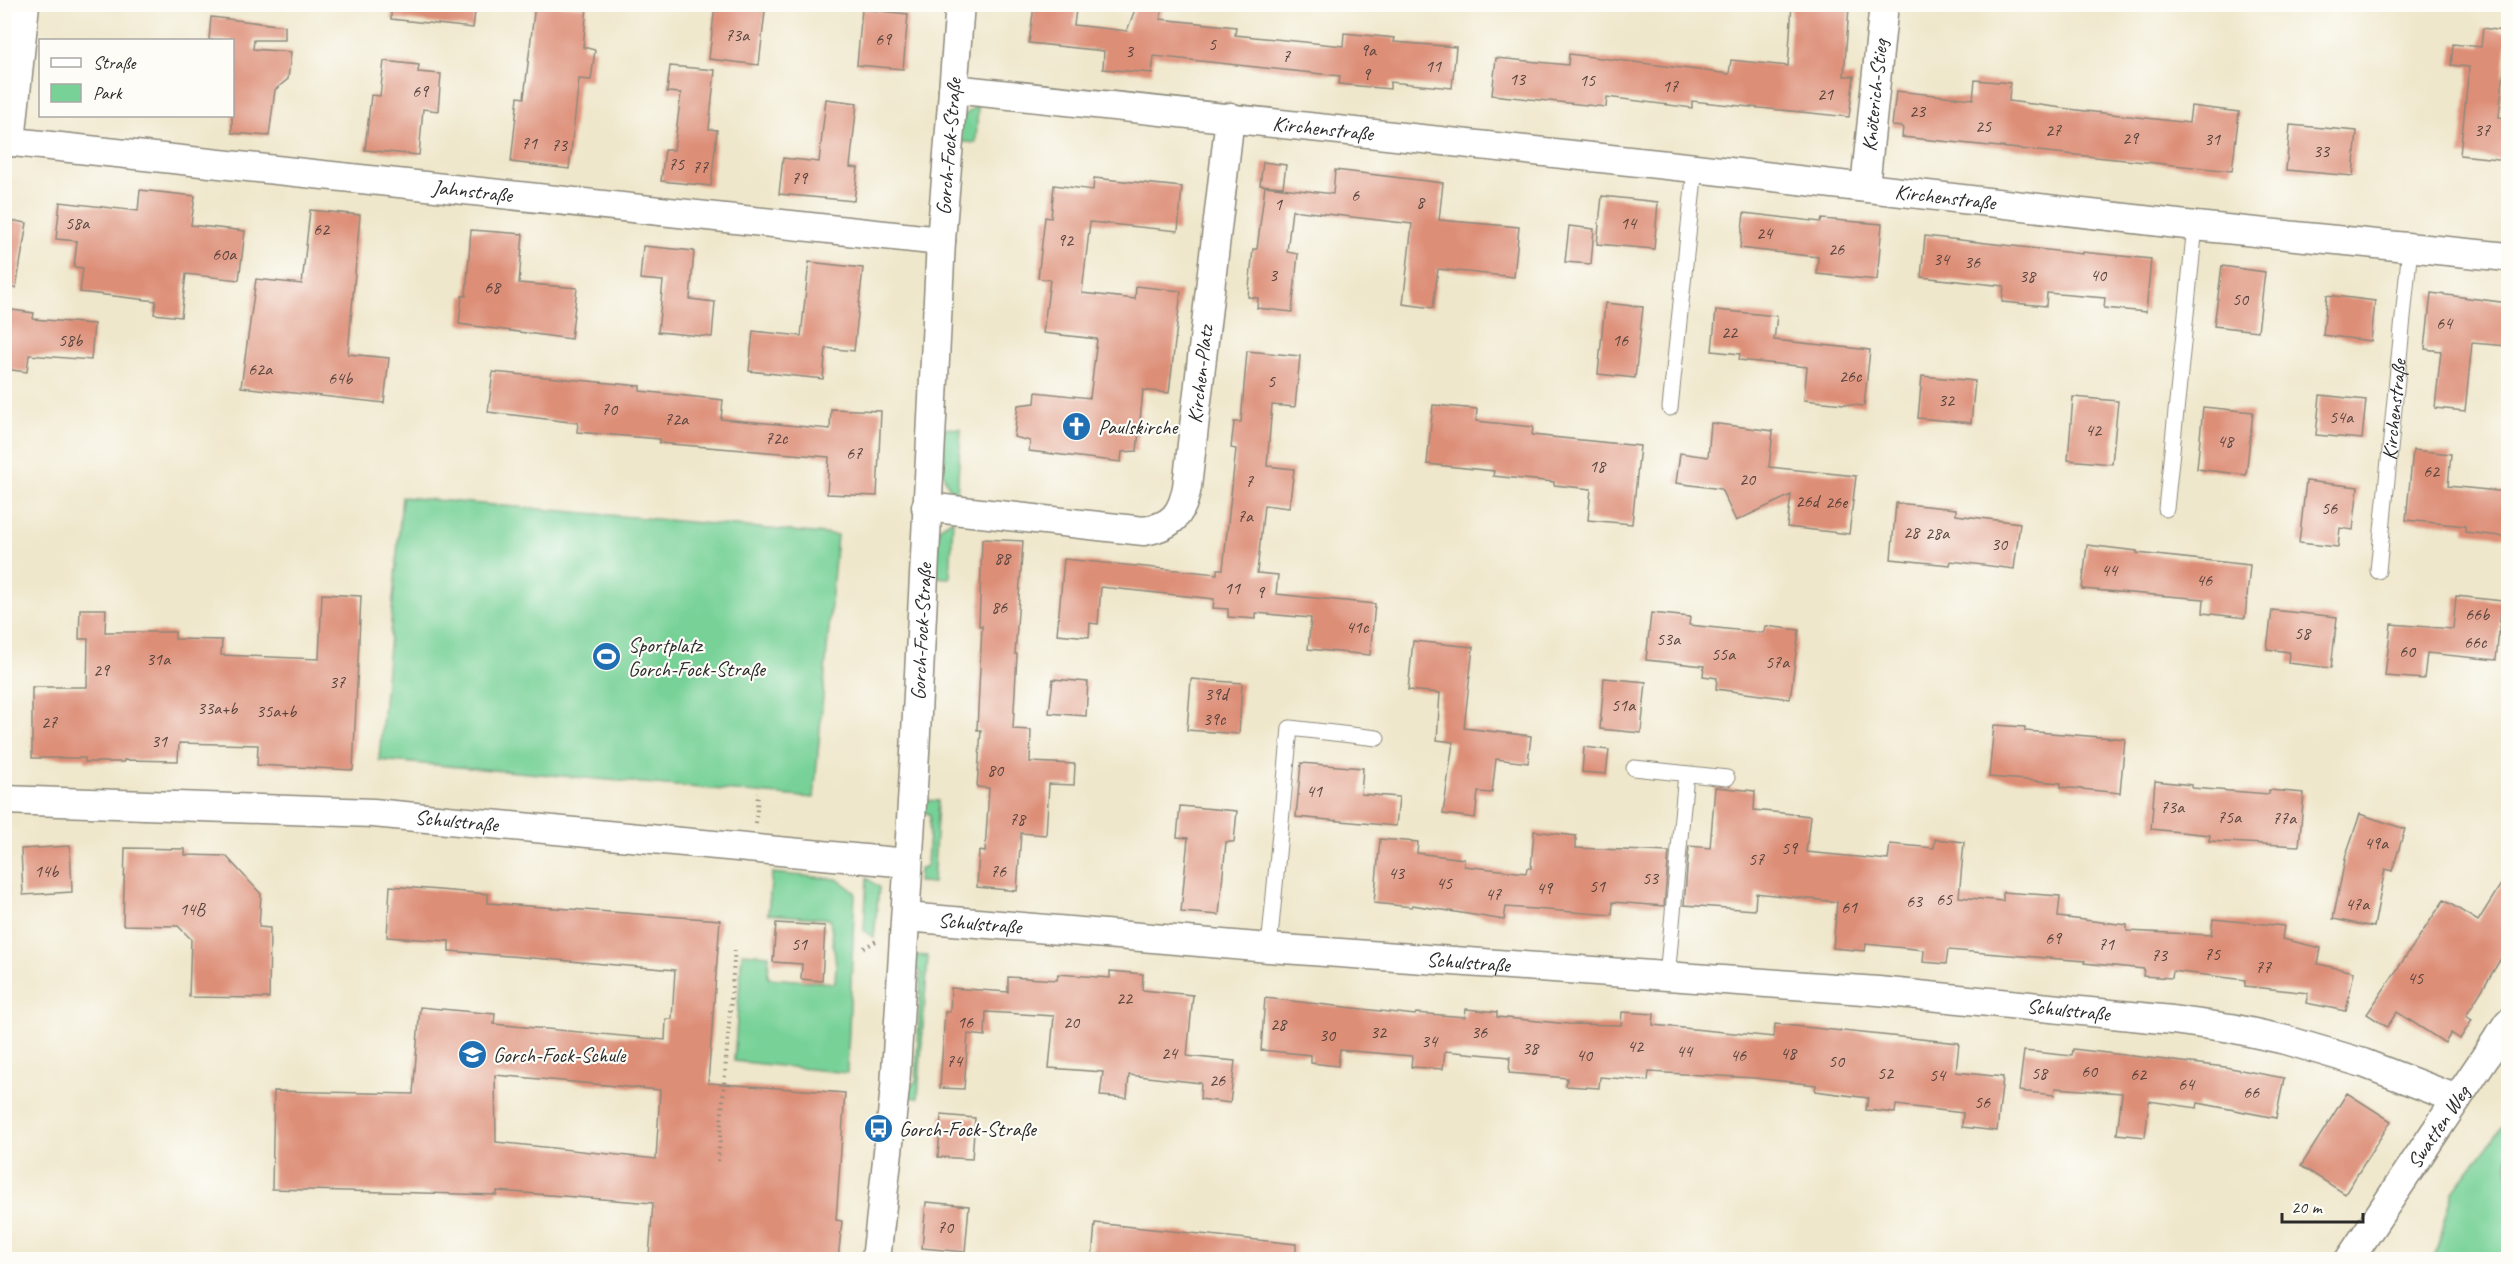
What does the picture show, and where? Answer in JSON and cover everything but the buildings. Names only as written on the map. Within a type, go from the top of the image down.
[{"type":"street","points":[[8,142],[25,4]]},
{"type":"street","name":"Gorch-Fock-Straße","points":[[876,1260],[892,1130],[906,917],[941,241],[960,4]]},
{"type":"street","name":"Knöterich-Stieg","points":[[1865,187],[1884,4]]},
{"type":"street","name":"Kirchenstraße","points":[[953,89],[1695,168],[2195,226],[2508,257]]},
{"type":"street","name":"Kirchen-Platz","points":[[926,507],[1144,531],[1160,528],[1175,520],[1184,505],[1187,487],[1230,117]]},
{"type":"street","name":"Jahnstraße","points":[[8,142],[941,241]]},
{"type":"street","name":"Schulstraße","points":[[4,800],[373,813],[908,863]]},
{"type":"street","name":"Schulstraße","points":[[906,917],[1269,948],[1888,992],[2172,1020],[2231,1028],[2286,1040],[2362,1063],[2457,1099]]},
{"type":"street","name":"Swatten Weg","points":[[2349,1260],[2508,1023]]},
{"type":"lane","points":[[1670,408],[1695,168]]},
{"type":"lane","points":[[2166,509],[2195,226]]},
{"type":"lane","name":"Kirchenstraße","points":[[2378,571],[2410,247]]},
{"type":"lane","points":[[1269,948],[1290,728],[1377,738]]},
{"type":"lane","points":[[1634,768],[1727,778]]},
{"type":"lane","points":[[1667,977],[1686,774]]},
{"type":"path","points":[[718,1161],[735,948]]},
{"type":"green space","points":[[978,104],[976,143],[955,141],[963,117]]},
{"type":"green space","points":[[942,428],[961,429],[957,495],[950,488],[943,472]]},
{"type":"green space","name":"Sportplatz Gorch-Fock-Straße","points":[[402,497],[837,535],[814,798],[379,760]]},
{"type":"green space","points":[[953,519],[950,578],[935,577],[939,528]]},
{"type":"green space","points":[[923,800],[938,801],[933,883],[918,882],[919,870],[927,865],[930,815],[922,810]]},
{"type":"green space","points":[[772,873],[837,879],[855,892],[847,1073],[734,1061],[742,953],[769,955],[768,978],[835,983],[836,965],[830,919],[768,914]]},
{"type":"green space","points":[[867,878],[879,887],[874,938],[864,931]]},
{"type":"green space","points":[[910,955],[928,956],[918,1098],[906,1097],[907,1088],[916,1081],[921,973],[910,964]]},
{"type":"green space","points":[[2508,1119],[2508,1259],[2434,1259],[2453,1191]]},
{"type":"place","name":"Paulskirche","points":[[1077,427]]},
{"type":"place","name":"Sportplatz Gorch-Fock-Straße","points":[[607,657]]},
{"type":"place","name":"Gorch-Fock-Schule","points":[[472,1055]]},
{"type":"place","name":"Gorch-Fock-Straße","points":[[878,1129]]}]
